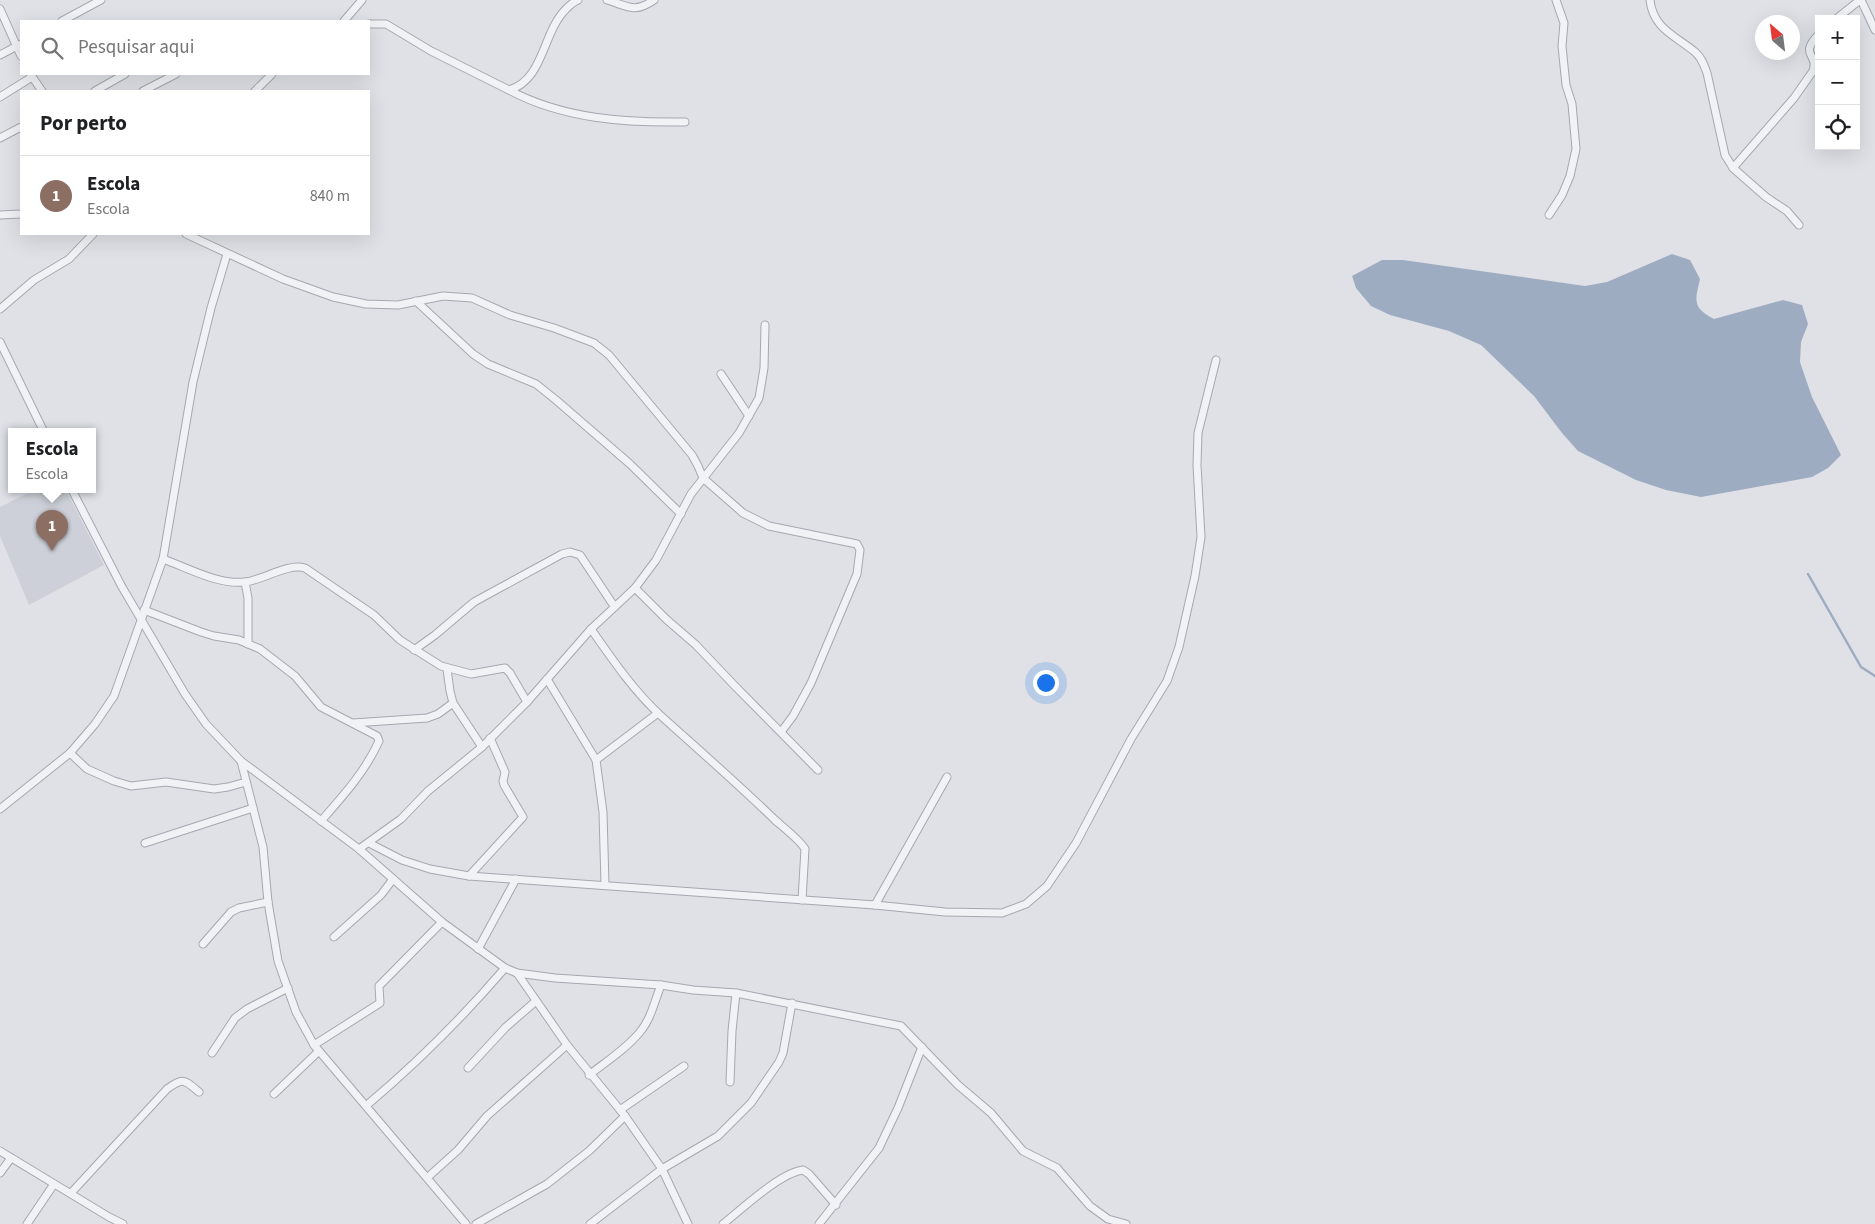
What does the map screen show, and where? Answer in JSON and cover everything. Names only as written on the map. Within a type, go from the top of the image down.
[{"type":"street","points":[[64,20],[101,0]]},
{"type":"street","points":[[345,20],[362,0]]},
{"type":"street","points":[[509,90],[519,87],[529,79],[537,65],[553,26],[562,13],[573,2],[578,0]]},
{"type":"street","points":[[607,0],[633,8],[644,7],[654,0]]},
{"type":"street","points":[[1549,215],[1562,195],[1570,176],[1576,148],[1572,104],[1566,84],[1562,46],[1564,23],[1556,0]]},
{"type":"street","points":[[1650,0],[1660,26],[1696,53],[1702,60],[1707,73],[1725,155],[1734,168],[1766,197],[1787,211],[1799,225]]},
{"type":"street","points":[[1841,15],[1860,0],[1875,30]]},
{"type":"street","points":[[0,9],[19,45],[0,54]]},
{"type":"street","points":[[370,24],[386,24],[431,51],[527,99],[552,109],[643,123],[685,122]]},
{"type":"street","points":[[1734,168],[1794,98],[1813,71],[1814,67],[1809,50],[1810,43],[1815,38]]},
{"type":"street","points":[[97,90],[123,75]]},
{"type":"street","points":[[145,90],[174,75]]},
{"type":"street","points":[[256,90],[271,75]]},
{"type":"street","points":[[0,97],[31,76],[41,90]]},
{"type":"street","points":[[0,138],[20,128]]},
{"type":"street","points":[[0,215],[20,214]]},
{"type":"street","points":[[0,309],[34,280],[69,259],[90,235]]},
{"type":"street","points":[[188,235],[283,279],[333,297],[366,304],[398,305],[443,296],[472,298],[510,315],[554,328],[594,343],[610,355],[692,455],[703,478],[742,513],[769,526],[856,544],[860,550],[857,574],[811,683],[793,716],[781,732]]},
{"type":"street","points":[[0,809],[70,754],[95,724],[114,696],[163,559],[193,382],[211,308],[227,254]]},
{"type":"street","points":[[416,301],[473,354],[488,364],[536,384],[556,400],[630,464],[681,514]]},
{"type":"street","points":[[359,849],[401,819],[428,790],[482,747],[527,702],[590,629],[635,588],[656,560],[691,494],[739,433],[759,398],[762,390],[764,368],[765,325]]},
{"type":"street","points":[[0,342],[42,428]]},
{"type":"street","points":[[369,843],[402,860],[430,870],[469,876],[875,905],[945,912],[1002,913],[1026,904],[1047,886],[1076,843],[1130,739],[1167,681],[1179,647],[1195,576],[1201,537],[1197,465],[1198,433],[1216,360]]},
{"type":"street","points":[[722,374],[749,416]]},
{"type":"street","points":[[74,493],[141,621],[185,694],[206,724],[241,760],[359,849],[442,922],[478,949],[506,968],[517,973],[564,979],[661,985],[693,990],[736,993],[860,1019],[896,1024],[905,1029],[958,1085],[991,1113],[1023,1151],[1057,1168],[1090,1206],[1108,1219],[1126,1224]]},
{"type":"street","points":[[414,650],[474,602],[562,554],[570,552],[580,555],[614,606]]},
{"type":"street","points":[[163,559],[226,582],[245,582],[291,568],[305,568],[374,615],[400,640],[414,650],[447,669],[470,674],[505,668],[510,672],[527,702]]},
{"type":"street","points":[[245,582],[248,598],[248,644]]},
{"type":"street","points":[[635,588],[666,620],[696,644],[818,770]]},
{"type":"street","points":[[144,610],[200,632],[240,640],[260,649],[295,676],[321,707],[371,731],[377,736],[379,741],[355,784],[321,821]]},
{"type":"street","points":[[590,629],[632,686],[658,713],[803,844],[805,849],[802,900]]},
{"type":"street","points":[[447,669],[454,703],[482,747]]},
{"type":"street","points":[[547,679],[596,760],[603,812],[604,885]]},
{"type":"street","points":[[352,723],[427,718],[438,714],[454,703]]},
{"type":"street","points":[[596,760],[658,713]]},
{"type":"street","points":[[469,876],[523,817],[504,785],[505,772],[490,738]]},
{"type":"street","points":[[70,754],[87,769],[131,786],[166,782],[214,789],[246,782]]},
{"type":"street","points":[[241,760],[263,847],[268,902],[278,961],[296,1012],[314,1045],[367,1105],[466,1224]]},
{"type":"street","points":[[875,905],[947,777]]},
{"type":"street","points":[[145,843],[253,808]]},
{"type":"street","points":[[478,949],[516,879]]},
{"type":"street","points":[[334,937],[381,895],[393,880]]},
{"type":"street","points":[[203,944],[231,912],[239,908],[268,902]]},
{"type":"street","points":[[314,1045],[380,1003],[379,986],[442,922]]},
{"type":"street","points":[[367,1105],[410,1068],[506,968]]},
{"type":"street","points":[[517,973],[566,1045],[589,1075],[623,1113],[662,1169],[688,1224]]},
{"type":"street","points":[[589,1075],[626,1046],[641,1031],[661,985]]},
{"type":"street","points":[[212,1053],[235,1018],[247,1009],[288,988]]},
{"type":"street","points":[[730,1082],[736,993]]},
{"type":"street","points":[[468,1068],[506,1027],[536,1002]]},
{"type":"street","points":[[590,1224],[662,1169],[718,1136],[751,1103],[783,1053],[792,1004]]},
{"type":"street","points":[[428,1177],[458,1150],[487,1116],[566,1045]]},
{"type":"street","points":[[819,1224],[836,1205],[879,1148],[898,1108],[922,1047]]},
{"type":"street","points":[[274,1094],[320,1051]]},
{"type":"street","points":[[476,1224],[547,1184],[589,1151],[623,1113],[684,1066]]},
{"type":"street","points":[[71,1193],[167,1089],[182,1080],[199,1092]]},
{"type":"street","points":[[0,1151],[123,1224]]},
{"type":"street","points":[[0,1173],[11,1158]]},
{"type":"street","points":[[724,1224],[766,1190],[796,1171],[803,1170],[809,1174],[836,1205]]},
{"type":"street","points":[[27,1224],[54,1184]]},
{"type":"street","points":[[104,1224],[109,1217]]},
{"type":"shaded area","points":[[28,493],[68,493],[104,565],[29,605],[0,536],[0,507]]},
{"type":"water","points":[[1672,254],[1690,260],[1700,279],[1696,298],[1697,303],[1702,311],[1714,319],[1783,300],[1802,305],[1808,324],[1801,342],[1800,362],[1812,397],[1841,455],[1828,468],[1812,477],[1701,497],[1666,490],[1636,480],[1578,451],[1534,396],[1481,345],[1449,331],[1390,315],[1371,306],[1356,288],[1352,276],[1382,260],[1403,260],[1585,286],[1607,282]]},
{"type":"waterway","points":[[1808,574],[1861,667],[1875,676]]},
{"type":"place","name":"Escola","points":[[52,551]]}]
